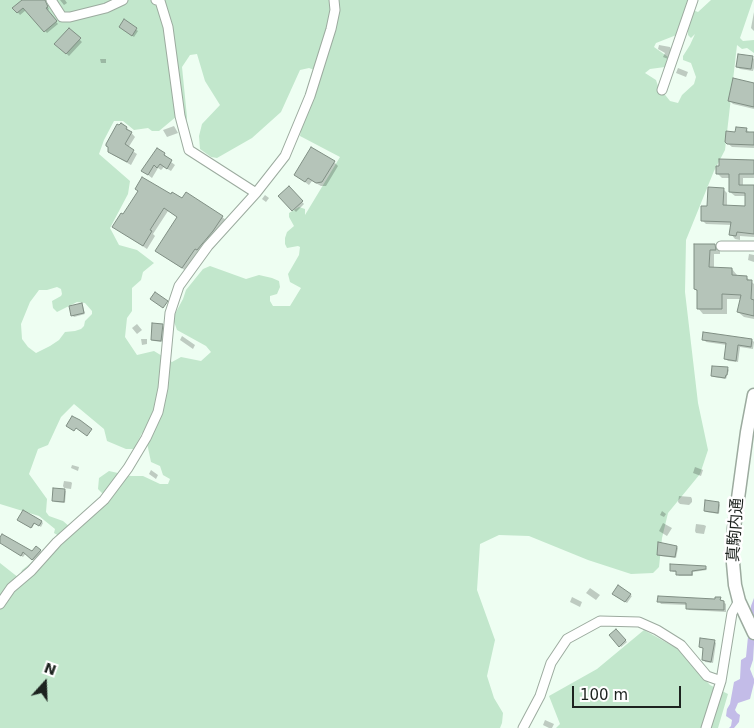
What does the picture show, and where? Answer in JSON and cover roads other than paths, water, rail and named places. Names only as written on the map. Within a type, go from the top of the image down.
[{"type":"highway","name":"真駒内通","points":[[754,395],[747,432],[732,552],[740,605],[754,633]]},
{"type":"street","points":[[51,0],[62,17],[70,17],[106,8],[123,0]]},
{"type":"street","points":[[156,0],[160,1],[168,27],[180,116],[189,150],[256,193]]},
{"type":"street","points":[[0,604],[11,588],[31,571],[57,542],[104,500],[128,468],[146,438],[158,412],[163,388],[170,313],[180,286],[208,246],[256,193],[285,156],[310,96],[331,29],[335,10],[334,0]]},
{"type":"street","points":[[662,90],[693,0]]},
{"type":"street","points":[[721,246],[754,246]]},
{"type":"street","points":[[706,728],[721,681],[732,613],[740,605]]},
{"type":"street","points":[[523,728],[540,696],[551,663],[567,639],[600,621],[639,622],[657,630],[681,645],[707,676],[721,681]]}]
